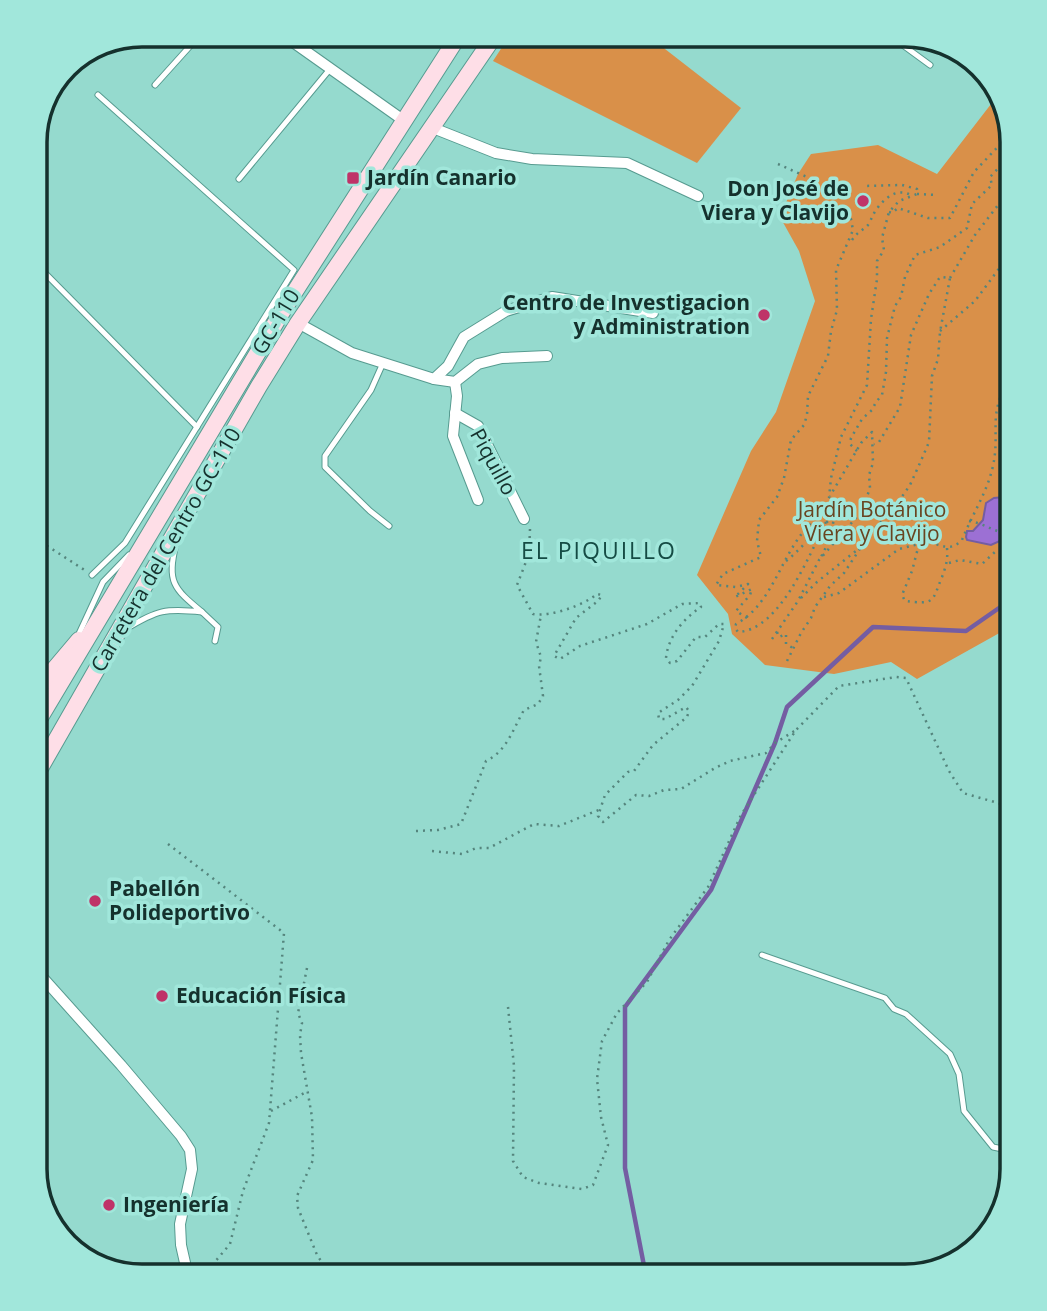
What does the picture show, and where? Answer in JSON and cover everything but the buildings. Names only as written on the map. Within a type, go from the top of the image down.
[{"type":"main road","name":"GC-110","points":[[101,614],[285,307],[451,47]]},
{"type":"main road","name":"GC-110","points":[[298,323],[487,47]]},
{"type":"main road","name":"Carretera del Centro GC-110","points":[[47,756],[259,386],[298,323]]},
{"type":"main road","name":"Carretera del Centro GC-110","points":[[47,707],[101,614]]},
{"type":"main road","points":[[47,678],[101,614]]},
{"type":"street","points":[[300,47],[403,120]]},
{"type":"street","points":[[433,128],[496,153],[532,159],[627,163],[698,196]]},
{"type":"street","points":[[434,379],[448,366],[464,337],[506,312],[552,297],[653,313]]},
{"type":"street","points":[[298,323],[352,353],[434,379],[455,382],[478,364],[502,358],[547,356]]},
{"type":"street","points":[[455,382],[457,396],[453,436],[478,500]]},
{"type":"street","name":"Piquillo","points":[[455,413],[478,426],[524,519]]},
{"type":"street","points":[[47,982],[121,1065],[190,1150],[192,1169],[180,1224],[185,1264]]},
{"type":"lane","points":[[155,85],[189,47]]},
{"type":"lane","points":[[905,47],[930,65]]},
{"type":"lane","points":[[239,179],[330,69]]},
{"type":"lane","points":[[92,575],[125,543],[294,270],[98,96]]},
{"type":"lane","points":[[47,275],[197,427]]},
{"type":"lane","points":[[383,363],[370,390],[324,461],[326,467],[375,517],[389,526]]},
{"type":"lane","points":[[179,529],[170,570],[179,593],[218,627],[215,640]]},
{"type":"lane","points":[[72,649],[103,582],[148,535]]},
{"type":"lane","points":[[118,635],[148,615],[172,609],[202,612]]},
{"type":"lane","points":[[762,956],[885,998],[894,1009],[906,1014],[950,1055],[959,1074],[964,1111],[993,1147],[1000,1148]]},
{"type":"path","points":[[889,212],[892,213],[898,208],[928,218],[950,218],[974,172],[1000,145]]},
{"type":"path","points":[[778,164],[847,195]]},
{"type":"path","points":[[858,451],[850,444],[851,438],[862,419],[882,396],[887,338],[905,276],[915,255],[940,247],[967,228],[972,204],[992,185],[990,177],[1000,167]]},
{"type":"path","points":[[863,186],[902,185],[917,189],[917,194]]},
{"type":"path","points":[[747,618],[736,611],[752,589],[735,597],[747,584],[736,587],[716,585],[723,573],[761,557],[757,541],[759,520],[777,497],[784,478],[791,440],[804,425],[808,396],[827,362],[831,331],[838,310],[836,270],[841,254],[860,229],[869,225],[881,202],[888,196],[902,192],[909,193],[912,197]]},
{"type":"path","points":[[829,498],[841,437],[867,385],[877,261],[884,250],[882,238],[889,212],[899,201],[917,194],[937,195]]},
{"type":"path","points":[[787,661],[815,607],[910,485],[929,442],[932,376],[938,359],[950,278],[975,235],[1000,203]]},
{"type":"path","points":[[849,209],[853,230],[850,242]]},
{"type":"path","points":[[940,332],[975,301],[1000,267]]},
{"type":"path","points":[[874,444],[879,442],[900,407],[911,335],[929,294],[940,277],[950,278]]},
{"type":"path","points":[[824,597],[839,593],[855,583],[900,549],[925,541],[947,548],[962,540],[991,474],[995,458],[995,413],[1000,396]]},
{"type":"path","points":[[820,560],[862,511],[870,488],[869,475],[874,444],[872,432],[861,443],[825,506],[812,515],[810,524],[777,571],[765,598],[747,618],[736,624],[738,632],[754,629],[776,610],[799,575],[825,522]]},
{"type":"path","points":[[772,639],[798,601],[820,560],[831,537],[834,517],[819,526],[799,551],[784,563]]},
{"type":"path","points":[[524,519],[530,525],[529,554],[517,585],[533,614],[566,611],[574,604],[597,594],[602,595],[576,618],[554,656],[561,659],[580,646],[647,624],[682,604],[700,603],[701,607],[690,615],[669,642],[666,658],[670,663],[677,661],[696,637],[705,637],[719,624],[724,624],[719,641],[692,686],[678,700],[658,713],[659,719],[665,719],[685,707],[689,711],[687,717],[653,745],[634,771],[628,772],[605,795],[597,816],[603,822],[636,795],[649,796],[664,790],[681,789],[730,761],[766,753],[775,743],[796,730]]},
{"type":"path","points":[[970,521],[985,523],[1000,533]]},
{"type":"path","points":[[919,544],[902,595],[905,601],[931,601],[937,596],[948,564],[947,548]]},
{"type":"path","points":[[47,546],[92,575]]},
{"type":"path","points":[[798,601],[860,548]]},
{"type":"path","points":[[948,564],[960,560],[982,564],[996,551],[1000,551]]},
{"type":"path","points":[[416,831],[438,830],[461,824],[486,761],[511,739],[524,710],[538,704],[543,696],[539,666],[541,657],[536,642],[541,615]]},
{"type":"path","points":[[777,631],[779,637],[786,634],[786,644],[793,649]]},
{"type":"path","points":[[508,1007],[514,1066],[513,1161],[523,1177],[540,1183],[582,1189],[593,1185],[608,1145],[601,1118],[597,1079],[602,1041],[617,1013],[647,982],[670,940],[708,887],[741,815],[796,730],[839,686],[896,677],[906,678],[949,771],[963,793],[1000,804]]},
{"type":"path","points":[[432,851],[462,855],[476,848],[489,848],[534,824],[559,826],[601,809]]},
{"type":"path","points":[[168,844],[284,933],[269,1123],[243,1191],[230,1244],[213,1264]]},
{"type":"path","points":[[307,968],[298,1013],[302,1023],[301,1053],[312,1118],[313,1160],[297,1196],[298,1208],[323,1264]]},
{"type":"path","points":[[269,1112],[308,1091]]},
{"type":"green space","points":[[502,47],[662,47],[741,108],[697,163],[493,61]]},
{"type":"green space","name":"Jardín Botánico Viera y Clavijo","points":[[991,103],[1000,143],[1000,633],[917,679],[891,662],[834,674],[765,665],[732,634],[728,614],[697,575],[751,451],[776,412],[815,301],[799,251],[780,217],[798,174],[811,154],[878,145],[937,174]]},
{"type":"shaded area","points":[[1000,497],[1000,541],[991,545],[967,540],[967,531],[973,531],[983,520],[986,503]]},
{"type":"waterway","points":[[644,1264],[625,1168],[625,1007],[711,890],[775,743],[787,707],[873,627],[966,631],[1000,607]]},
{"type":"place","name":"Jardín Canario","points":[[353,178]]},
{"type":"place","name":"Don José de Viera y Clavijo","points":[[863,201]]},
{"type":"place","name":"Centro de Investigacion y Administration","points":[[764,315]]},
{"type":"place","name":"Pabellón Polideportivo","points":[[95,901]]},
{"type":"place","name":"Educación Física","points":[[162,996]]},
{"type":"place","name":"Ingeniería","points":[[109,1205]]},
{"type":"district","name":"EL PIQUILLO","points":[[599,551]]}]
